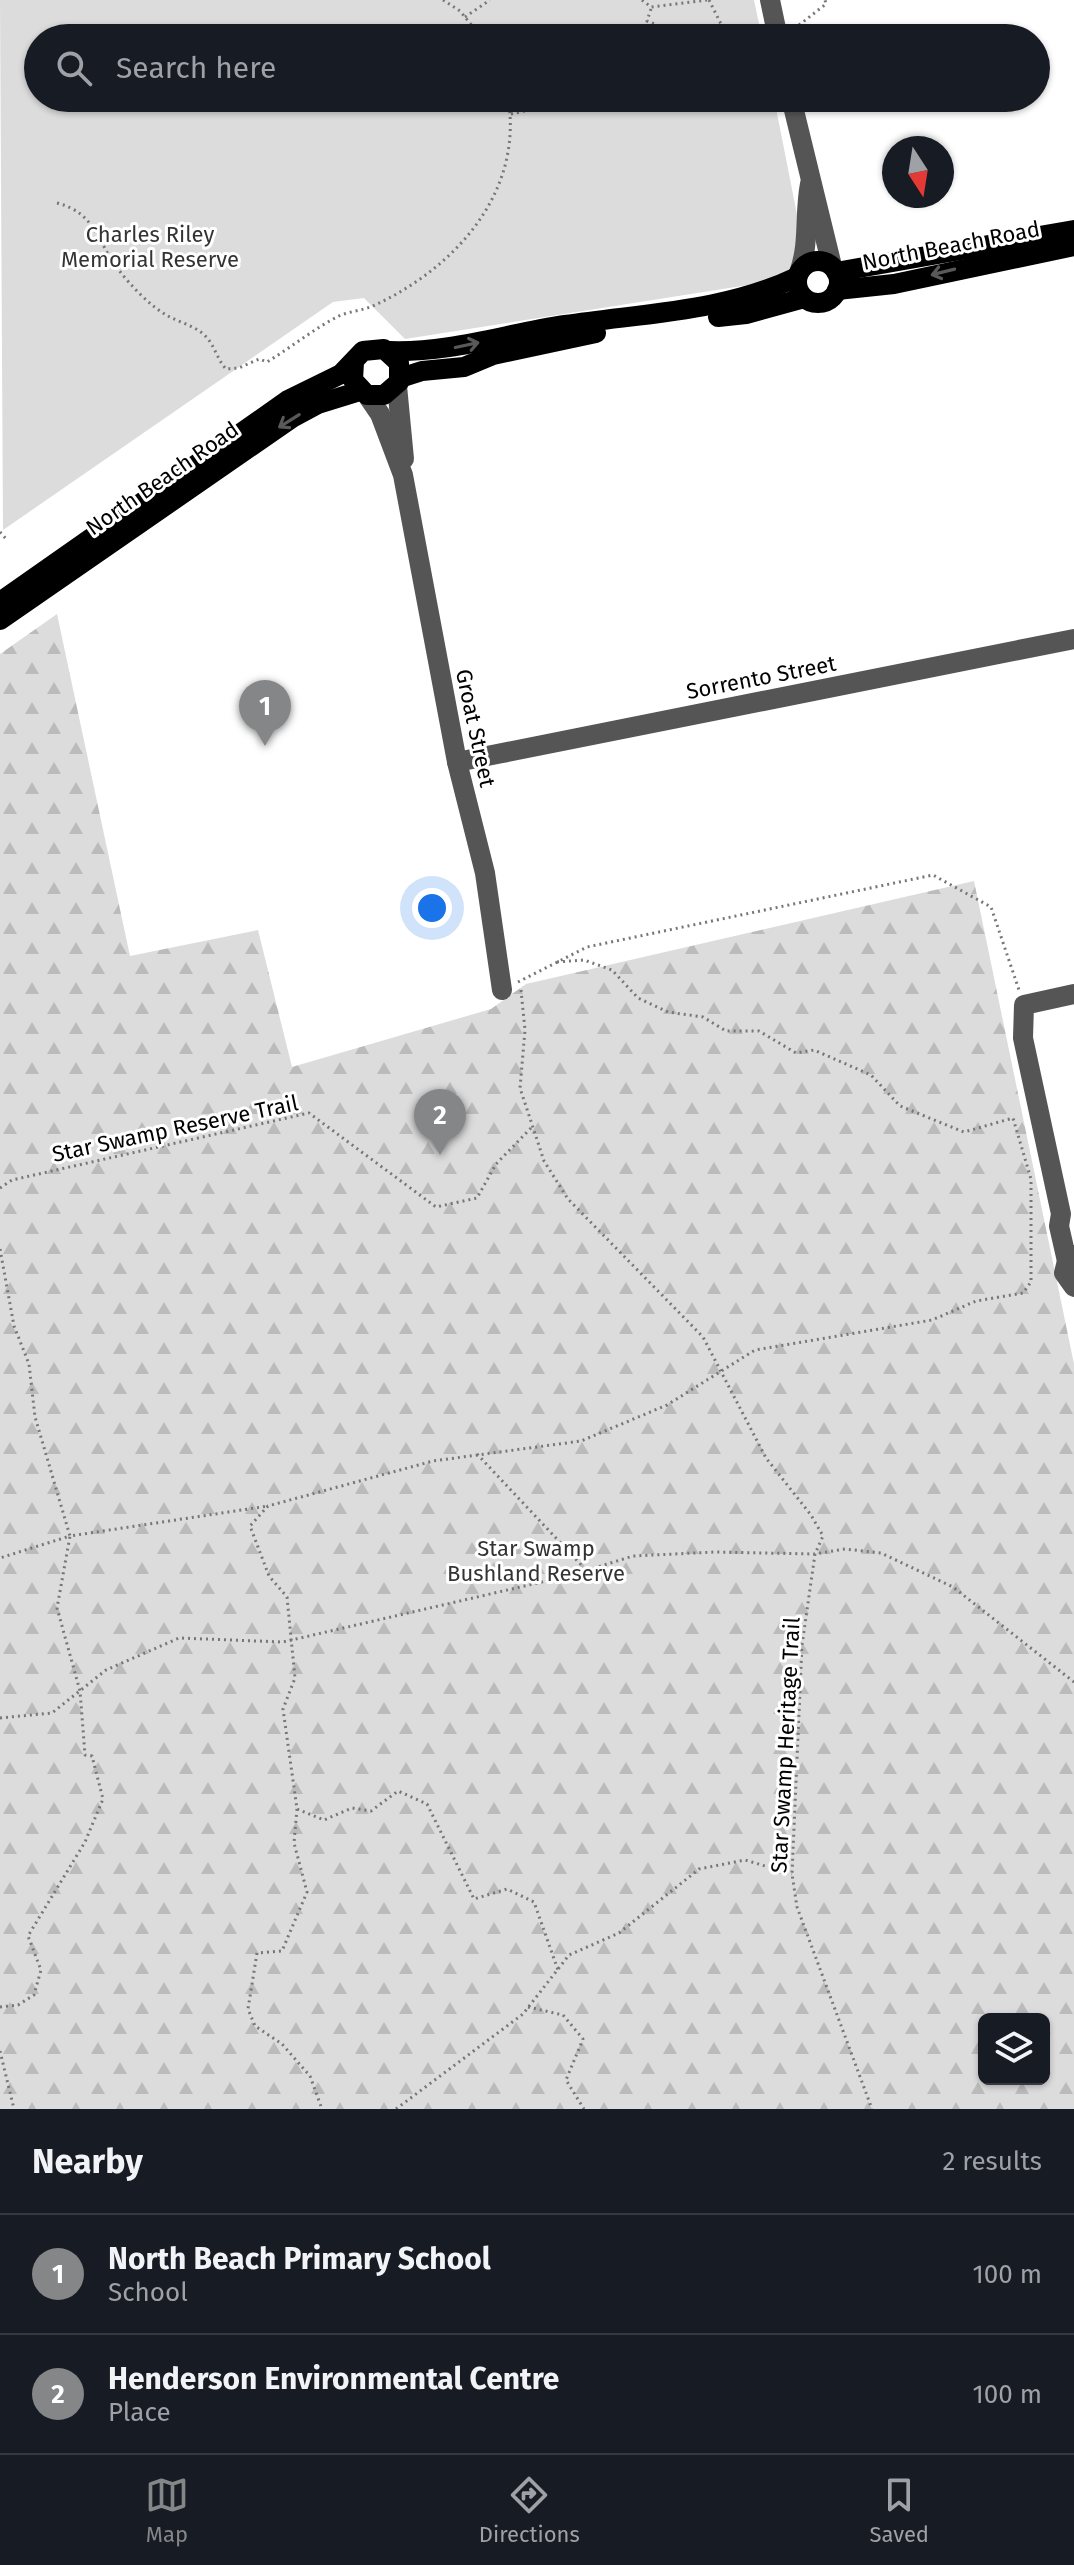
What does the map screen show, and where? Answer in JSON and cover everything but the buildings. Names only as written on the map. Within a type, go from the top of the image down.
[{"type":"main road","name":"North Beach Road","points":[[835,276],[1074,230]]},
{"type":"main road","name":"North Beach Road","points":[[835,276],[894,284],[1074,246]]},
{"type":"main road","points":[[814,261],[835,276],[822,302],[804,298],[798,288],[798,275],[814,261]]},
{"type":"main road","name":"North Beach Road","points":[[0,602],[288,400],[329,381],[370,348],[390,351],[453,348],[561,326],[731,303],[798,275]]},
{"type":"main road","name":"North Beach Road","points":[[0,620],[292,418],[318,404],[364,393],[384,395],[399,382],[422,371],[464,367],[493,355],[624,327],[746,314],[804,298]]},
{"type":"main road","points":[[390,351],[399,363],[399,382]]},
{"type":"main road","points":[[354,362],[352,374],[364,393]]},
{"type":"street","points":[[770,0],[775,24]]},
{"type":"street","points":[[794,112],[835,276]]},
{"type":"street","points":[[798,275],[806,252],[804,213],[810,184]]},
{"type":"street","name":"Groat Street","points":[[399,382],[403,475]]},
{"type":"street","name":"Groat Street","points":[[364,393],[380,414],[403,475],[457,762],[511,986]]},
{"type":"street","name":"Sorrento Street","points":[[457,762],[1074,639]]},
{"type":"street","points":[[1074,994],[1024,1005],[1023,1038],[1061,1214],[1059,1226],[1071,1258],[1064,1273],[1074,1287]]},
{"type":"street","points":[[1061,1214],[1074,1233]]},
{"type":"path","points":[[443,0],[471,24]]},
{"type":"path","points":[[465,17],[490,0]]},
{"type":"path","points":[[642,0],[651,7],[708,0],[721,24]]},
{"type":"path","points":[[800,24],[826,4],[825,0]]},
{"type":"path","points":[[651,7],[647,21],[655,24]]},
{"type":"path","points":[[57,203],[74,207],[85,218],[102,239],[116,267],[147,299],[168,316],[203,333],[226,369],[239,368],[259,359],[267,362],[338,316],[373,307],[431,275],[464,244],[493,196],[508,150],[511,114],[520,112]]},
{"type":"path","points":[[0,532],[6,539]]},
{"type":"path","points":[[511,986],[587,947],[933,875],[991,907],[1024,1005]]},
{"type":"path","points":[[0,1558],[70,1536],[268,1506],[433,1461],[581,1441],[667,1405],[755,1350],[932,1320],[976,1301],[1023,1293],[1031,1282],[1031,1179],[1013,1118],[964,1132],[900,1106],[871,1075],[814,1050],[796,1053],[759,1031],[726,1031],[703,1017],[668,1012],[638,998],[612,970],[584,960],[557,962]]},
{"type":"path","name":"Star Swamp Heritage Trail","points":[[511,986],[525,1030],[520,1088],[544,1161],[568,1199],[703,1337],[766,1458],[811,1515],[823,1536],[815,1554],[802,1645],[792,1874],[797,1907],[872,2109]]},
{"type":"path","name":"Star Swamp Reserve Trail","points":[[0,1188],[12,1180],[309,1113],[436,1207],[477,1198],[496,1164],[533,1126]]},
{"type":"path","points":[[0,1249],[14,1326],[29,1364],[35,1417],[70,1536],[57,1608],[80,1691],[85,1755],[92,1756],[103,1799],[85,1842],[28,1936],[41,1970],[34,1995],[18,2005],[0,2007]]},
{"type":"path","points":[[477,1454],[586,1570]]},
{"type":"path","points":[[268,1506],[250,1526],[269,1576],[287,1597],[295,1678],[283,1709],[297,1809],[294,1843],[307,1892],[282,1951],[257,1953],[248,2009],[255,2026],[282,2044],[310,2076],[322,2109]]},
{"type":"path","points":[[0,1718],[52,1713],[106,1670],[179,1638],[293,1640],[633,1556],[815,1554],[845,1549],[881,1553],[953,1587],[1074,1682]]},
{"type":"path","points":[[297,1809],[324,1820],[352,1808],[371,1811],[398,1791],[427,1804],[474,1899],[507,1889],[534,1902],[558,1970]]},
{"type":"path","points":[[396,2109],[528,2007],[569,1955],[619,1933],[699,1869],[745,1860],[792,1874]]},
{"type":"path","points":[[528,2007],[563,2015],[583,2039],[566,2080],[584,2109]]},
{"type":"path","points":[[0,2051],[14,2109]]},
{"type":"path","points":[[0,2093],[9,2093]]},
{"type":"green space","name":"Charles Riley Memorial Reserve","points":[[0,0],[754,0],[759,24],[24,24],[24,112],[777,112],[803,245],[787,279],[405,339],[364,298],[333,302],[3,530]]},
{"type":"green space","name":"Star Swamp Bushland Reserve","points":[[57,614],[130,956],[258,930],[292,1067],[491,1009],[526,984],[974,881],[1074,1364],[1074,2109],[0,2109],[0,654]]},
{"type":"place","name":"North Beach Primary School","points":[[265,746]]},
{"type":"place","name":"Henderson Environmental Centre","points":[[440,1155]]}]
